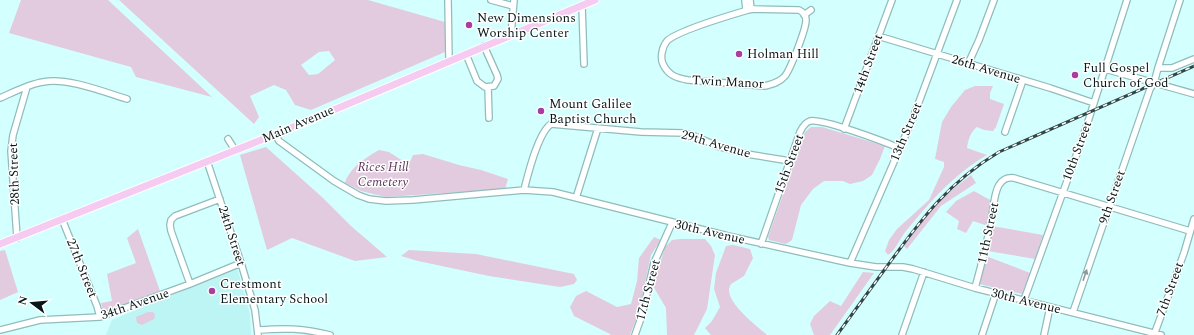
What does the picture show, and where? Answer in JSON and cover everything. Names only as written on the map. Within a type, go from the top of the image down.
[{"type":"main road","name":"Main Avenue","points":[[0,244],[275,134],[594,0]]},
{"type":"street","points":[[448,0],[449,61]]},
{"type":"street","points":[[491,0],[513,3],[510,35]]},
{"type":"street","points":[[745,0],[749,10]]},
{"type":"street","points":[[749,10],[750,0]]},
{"type":"street","name":"14th Street","points":[[844,129],[892,0]]},
{"type":"street","name":"13th Street","points":[[850,263],[915,112],[957,0]]},
{"type":"street","points":[[968,64],[994,0]]},
{"type":"street","name":"10th Street","points":[[1024,300],[1094,103],[1127,0]]},
{"type":"street","points":[[1180,0],[1158,68],[1172,68],[1194,59]]},
{"type":"street","points":[[582,6],[584,64]]},
{"type":"street","name":"Twin Manor","points":[[749,10],[799,10],[806,18],[804,30],[790,68],[784,77],[775,84],[765,86],[688,80],[677,78],[668,72],[662,62],[662,52],[666,42],[675,35],[749,10]]},
{"type":"street","points":[[804,15],[811,10]]},
{"type":"street","name":"26th Avenue","points":[[878,36],[1094,103]]},
{"type":"street","points":[[466,54],[477,81],[481,85],[488,87],[494,86],[498,79],[497,75],[484,46]]},
{"type":"street","name":"9th Street","points":[[1073,312],[1158,68]]},
{"type":"street","points":[[1105,69],[1194,94]]},
{"type":"street","points":[[1005,132],[1023,80]]},
{"type":"street","points":[[0,98],[42,82],[59,81],[127,99]]},
{"type":"street","name":"28th Street","points":[[17,238],[11,151],[13,135],[27,87]]},
{"type":"street","points":[[488,87],[489,118]]},
{"type":"street","name":"15th Street","points":[[761,244],[800,132],[806,123],[812,121],[822,122],[844,129]]},
{"type":"street","name":"29th Avenue","points":[[524,190],[546,127],[551,124],[640,132],[684,133],[720,147],[747,154],[790,161]]},
{"type":"street","points":[[576,198],[598,128]]},
{"type":"street","points":[[844,129],[899,148]]},
{"type":"street","name":"30th Avenue","points":[[275,134],[279,141],[334,181],[358,195],[369,199],[386,201],[406,200],[524,190],[553,192],[672,223],[761,244],[876,268],[903,267],[975,288],[1161,335]]},
{"type":"street","points":[[228,138],[235,150]]},
{"type":"street","name":"24th Street","points":[[207,161],[242,263],[258,332]]},
{"type":"street","name":"11th Street","points":[[975,288],[986,246],[996,193],[1000,183],[1009,177],[1062,192]]},
{"type":"street","points":[[1062,192],[1190,231]]},
{"type":"street","points":[[190,284],[171,231],[171,220],[175,216],[220,199]]},
{"type":"street","name":"27th Street","points":[[62,219],[92,293],[100,317]]},
{"type":"street","name":"7th Street","points":[[1154,334],[1184,253],[1194,219]]},
{"type":"street","name":"17th Street","points":[[635,335],[642,315],[654,263],[672,223]]},
{"type":"street","name":"34th Avenue","points":[[0,330],[40,320],[100,317],[242,263]]},
{"type":"street","points":[[902,335],[924,272]]},
{"type":"street","points":[[982,335],[996,293]]},
{"type":"street","points":[[1044,335],[1050,307]]},
{"type":"street","points":[[258,332],[294,328],[330,335]]},
{"type":"shaded area","name":"Crestmont Elementary School","points":[[237,268],[250,314],[251,335],[106,335],[112,320]]},
{"type":"green space","points":[[21,0],[108,0],[212,97],[136,77],[131,67],[9,33]]},
{"type":"green space","points":[[119,0],[368,0],[445,22],[445,52],[311,110],[295,105],[286,90],[274,85],[250,96],[259,117],[254,124]],"holes":[[[329,51],[335,60],[318,74],[309,75],[301,65],[319,52]]]},
{"type":"green space","points":[[975,86],[993,86],[990,93],[990,99],[1004,104],[996,127],[993,131],[984,130],[977,127],[971,134],[969,140],[967,148],[987,155],[964,171],[943,189],[915,220],[888,255],[885,251],[889,240],[897,229],[929,200],[944,167],[944,162],[935,159],[942,122],[951,107],[965,90]]},
{"type":"green space","points":[[811,127],[822,127],[885,146],[872,175],[863,181],[850,184],[843,181],[824,181],[813,189],[801,205],[792,240],[786,244],[769,240],[768,237],[805,132]]},
{"type":"green space","points":[[266,147],[323,198],[351,226],[387,257],[355,261],[292,238],[267,250],[240,155]]},
{"type":"green space","name":"Rices Hill Cemetery","points":[[379,150],[389,152],[403,161],[410,162],[413,155],[423,154],[508,179],[505,189],[386,197],[361,191],[345,183],[350,172],[354,168]]},
{"type":"green space","points":[[971,175],[976,183],[941,206],[907,249],[904,246],[935,205]]},
{"type":"green space","points":[[974,191],[992,201],[988,226],[973,221],[966,233],[957,229],[959,221],[946,212],[956,201]]},
{"type":"green space","points":[[992,226],[1043,235],[1035,259],[988,251]]},
{"type":"green space","points":[[138,229],[160,291],[103,312],[101,303],[112,301],[107,274],[136,263],[127,238]]},
{"type":"green space","points":[[654,237],[661,240],[651,255],[639,312],[630,335],[610,335],[574,316],[570,307],[576,296],[586,291],[617,307],[631,304],[637,281],[639,258]]},
{"type":"green space","points":[[705,239],[711,246],[715,255],[707,309],[694,335],[667,335],[666,308],[653,286],[665,247],[672,240]]},
{"type":"green space","points":[[733,245],[750,249],[753,258],[744,276],[731,284],[729,289],[730,296],[744,315],[767,335],[711,335],[705,328],[712,321],[720,307],[714,289],[716,273],[726,246]]},
{"type":"green space","points":[[5,250],[18,292],[0,300],[0,251]]},
{"type":"green space","points":[[409,250],[476,254],[574,274],[577,280],[574,284],[560,287],[489,276],[401,256]]},
{"type":"green space","points":[[986,256],[1030,273],[1022,294],[979,284]]},
{"type":"green space","points":[[863,272],[874,273],[830,335],[814,335],[810,324],[814,316],[830,301],[841,306]]},
{"type":"green space","points":[[148,312],[153,312],[155,315],[154,319],[142,325],[137,323],[136,317]]},
{"type":"railway","points":[[837,335],[923,219],[949,190],[981,164],[999,152],[1194,66]]},
{"type":"place","name":"New Dimensions Worship Center","points":[[469,25]]},
{"type":"place","name":"Holman Hill","points":[[739,54]]},
{"type":"place","name":"Full Gospel Church of God","points":[[1075,75]]},
{"type":"place","name":"Mount Galilee Baptist Church","points":[[541,111]]},
{"type":"place","name":"Crestmont Elementary School","points":[[212,291]]}]
